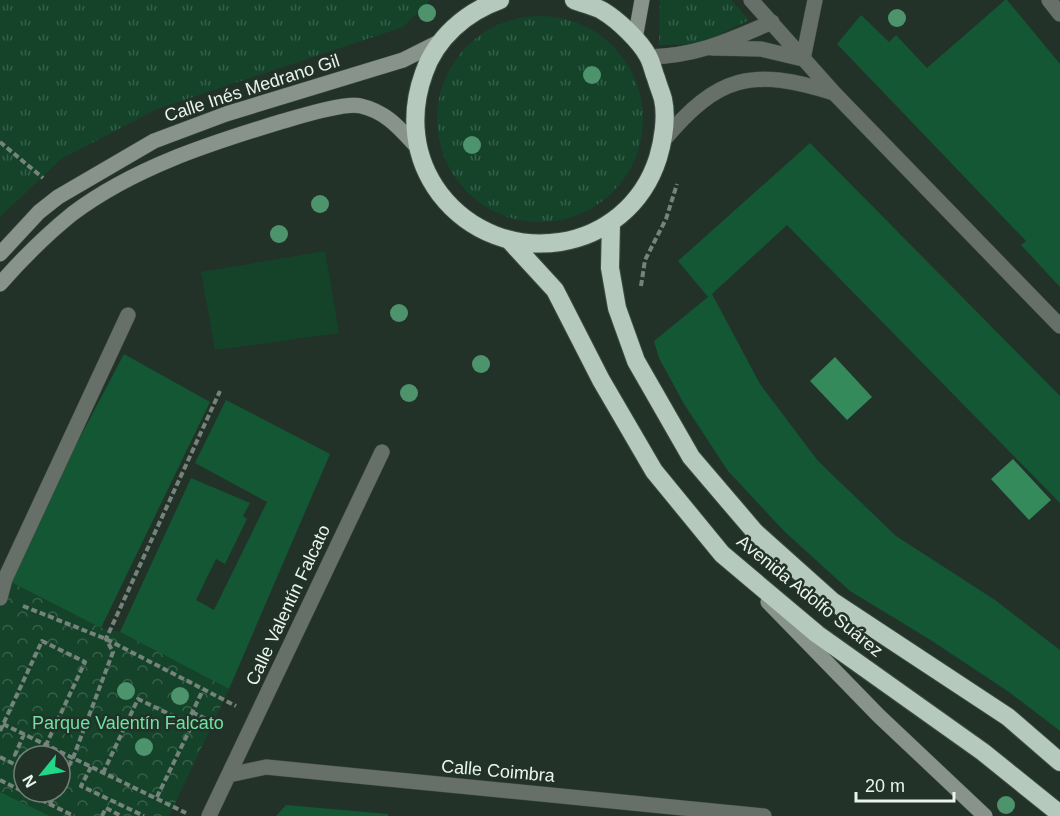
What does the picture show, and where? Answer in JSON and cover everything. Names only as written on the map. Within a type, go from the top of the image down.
[{"type":"highway","points":[[469,0],[426,66],[417,92],[414,120],[418,148],[430,180],[451,208],[478,228],[510,241],[536,245],[562,243],[588,235],[611,222],[636,200],[653,173],[663,141],[664,102],[648,57],[635,39],[603,11],[574,0]]},
{"type":"highway","points":[[446,36],[472,13],[500,0]]},
{"type":"highway","name":"Avenida Adolfo Suárez","points":[[611,222],[610,268],[617,308],[636,361],[691,457],[755,532],[832,601],[1008,717],[1060,762]]},
{"type":"highway","name":"Avenida Adolfo Suárez","points":[[510,241],[555,290],[601,380],[654,471],[722,554],[817,634],[982,752],[1060,813]]},
{"type":"main road","points":[[635,39],[642,0]]},
{"type":"main road","name":"Calle Inés Medrano Gil","points":[[0,254],[39,212],[58,197],[154,141],[226,114],[403,60],[446,36]]},
{"type":"main road","points":[[0,284],[25,256],[72,214],[110,190],[157,165],[206,145],[317,111],[358,105],[382,112],[393,120],[418,148]]},
{"type":"main road","points":[[722,554],[879,716],[985,816]]},
{"type":"street","points":[[751,0],[835,94],[1060,326]]},
{"type":"street","points":[[803,58],[815,0]]},
{"type":"street","points":[[1049,0],[1060,14]]},
{"type":"street","points":[[648,57],[672,56],[712,48],[772,22]]},
{"type":"street","points":[[712,48],[761,49],[803,58]]},
{"type":"street","points":[[663,141],[685,115],[709,95],[735,82],[766,78],[804,84],[835,94]]},
{"type":"street","points":[[0,597],[5,579],[128,315]]},
{"type":"street","name":"Calle Valentín Falcato","points":[[209,816],[382,452]]},
{"type":"street","name":"Calle Coimbra","points":[[229,775],[266,767],[764,816]]},
{"type":"path","points":[[0,142],[38,173]]},
{"type":"path","points":[[640,297],[645,260],[666,219],[678,182]]},
{"type":"path","points":[[106,639],[220,391]]},
{"type":"path","points":[[0,597],[106,639],[235,706]]},
{"type":"path","points":[[106,639],[113,652],[72,758],[192,816]]},
{"type":"path","points":[[0,731],[42,641],[85,662],[46,744]]},
{"type":"path","points":[[187,723],[203,690]]},
{"type":"path","points":[[103,773],[138,699],[192,725],[156,799]]},
{"type":"path","points":[[192,712],[224,728]]},
{"type":"path","points":[[3,724],[44,744]]},
{"type":"path","points":[[20,744],[24,734]]},
{"type":"path","points":[[91,767],[81,786],[144,816]]},
{"type":"path","points":[[50,804],[74,816]]},
{"type":"path","points":[[102,816],[106,808],[122,816]]},
{"type":"green space","points":[[0,0],[430,0],[403,27],[157,109],[61,159],[0,217]]},
{"type":"green space","points":[[660,0],[731,0],[749,20],[700,44],[659,45]]},
{"type":"green space","points":[[540,16],[560,18],[579,24],[613,46],[635,80],[641,99],[643,119],[641,139],[635,158],[613,192],[579,214],[560,220],[540,222],[520,220],[501,214],[467,192],[445,158],[439,139],[437,119],[439,99],[445,80],[467,46],[501,24],[520,18]]},
{"type":"green space","points":[[325,251],[339,333],[215,350],[201,272]]},
{"type":"green space","name":"Parque Valentín Falcato","points":[[5,579],[101,628],[120,632],[229,689],[169,816],[50,816],[25,804],[72,804],[72,744],[12,744],[12,798],[0,792],[0,598]]},
{"type":"shaded area","points":[[835,357],[872,397],[847,420],[810,381]]},
{"type":"shaded area","points":[[1013,459],[1051,500],[1029,520],[991,479]]},
{"type":"building","points":[[1005,0],[1060,64],[1060,287],[1021,245],[1026,241],[837,44],[861,15],[889,42],[896,35],[927,68]]},
{"type":"building","points":[[810,143],[1060,396],[1060,503],[787,225],[712,294],[760,384],[818,461],[896,536],[995,600],[1060,650],[1060,731],[1009,692],[929,639],[850,591],[784,531],[728,471],[684,404],[659,358],[654,341],[708,297],[678,261]]},
{"type":"building","points":[[124,354],[210,402],[101,628],[5,579]]},
{"type":"building","points":[[226,400],[330,454],[229,689],[120,632],[191,478],[250,503],[243,516],[247,519],[225,564],[216,559],[196,600],[214,610],[267,502],[195,463]]},
{"type":"building","points":[[0,792],[12,798],[12,804],[25,804],[50,816],[0,816]]},
{"type":"building","points":[[286,805],[388,814],[388,816],[276,816]]}]
